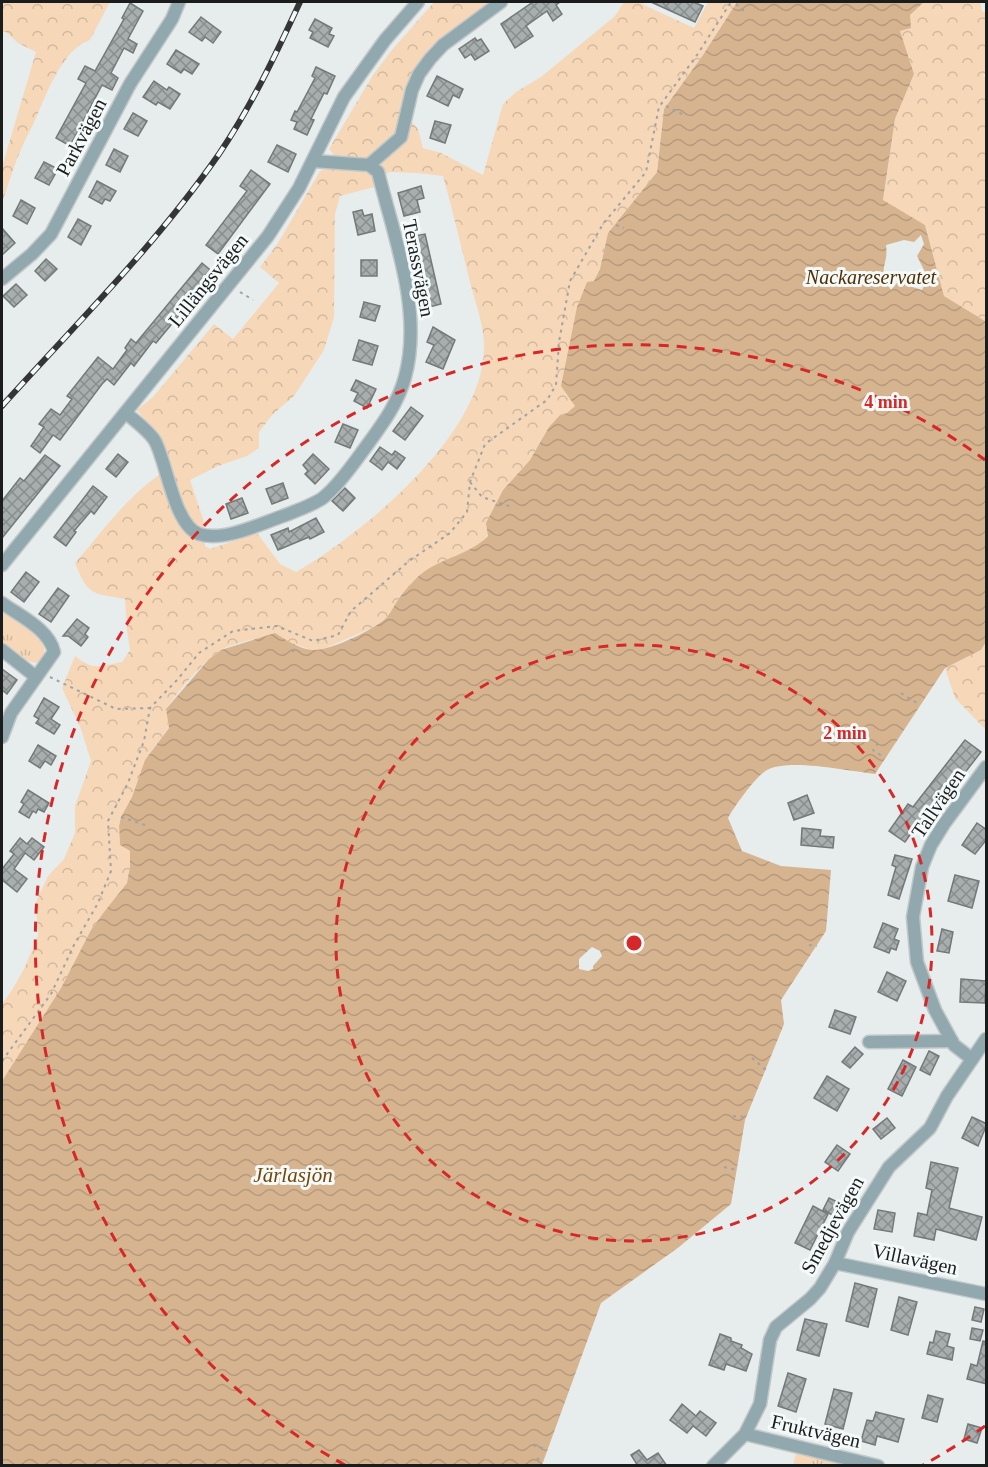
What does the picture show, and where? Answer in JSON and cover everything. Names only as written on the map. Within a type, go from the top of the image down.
[{"type":"street","name":"Parkvägen","points":[[2,279],[32,254],[51,234],[130,84],[172,19],[179,2]]},
{"type":"street","name":"Lillängsvägen","points":[[2,565],[273,229],[313,161],[344,97],[385,40],[418,2]]},
{"type":"street","points":[[313,161],[369,165],[401,136],[412,90],[419,74],[430,59],[443,45],[501,2]]},
{"type":"street","name":"Terassvägen","points":[[126,413],[155,440],[167,471],[173,496],[184,518],[198,533],[210,535],[235,532],[324,498],[351,467],[396,401],[405,379],[411,345],[412,314],[395,238],[378,172],[369,165]]},
{"type":"street","points":[[2,603],[44,633],[52,641],[54,652],[11,713],[2,737]]},
{"type":"street","points":[[2,650],[38,675]]},
{"type":"street","name":"Tallvägen","points":[[972,1059],[954,1045],[935,1010],[917,962],[913,917],[922,867],[932,845],[944,824],[987,767]]},
{"type":"street","name":"Smedjevägen","points":[[713,1466],[745,1434],[760,1404],[770,1340],[776,1328],[820,1288],[836,1263],[848,1232],[889,1167],[930,1128],[947,1096],[987,1039]]},
{"type":"street","points":[[868,1042],[952,1041]]},
{"type":"street","name":"Villavägen","points":[[836,1263],[987,1294]]},
{"type":"street","name":"Fruktvägen","points":[[745,1434],[878,1466]]},
{"type":"path","points":[[2,1061],[51,994],[74,945],[98,903],[111,871],[108,821],[128,783],[144,741],[150,708],[199,653],[233,631],[277,626],[313,641],[338,635],[351,612],[409,561],[450,533],[467,512],[470,482],[485,444],[547,400],[556,385],[559,342],[570,281],[603,224],[646,172],[659,107],[697,55],[731,2]]},
{"type":"path","points":[[736,4],[745,12]]},
{"type":"path","points":[[666,106],[684,114]]},
{"type":"path","points":[[616,225],[624,228]]},
{"type":"path","points":[[230,285],[253,300]]},
{"type":"path","points":[[470,482],[482,497],[512,507]]},
{"type":"path","points":[[293,651],[294,644]]},
{"type":"path","points":[[38,675],[116,709],[150,708]]},
{"type":"path","points":[[901,693],[921,705]]},
{"type":"path","points":[[878,743],[873,750],[885,758]]},
{"type":"path","points":[[122,817],[145,825]]},
{"type":"path","points":[[809,945],[817,946]]},
{"type":"path","points":[[752,1058],[766,1070]]},
{"type":"path","points":[[733,1116],[746,1117]]},
{"type":"path","points":[[724,1167],[737,1170]]},
{"type":"path","points":[[533,1445],[547,1450]]},
{"type":"path","points":[[537,1458],[543,1462]]},
{"type":"green space","points":[[2,2],[110,2],[90,40],[72,52],[50,85],[19,154],[2,203],[2,167],[36,52],[18,43],[6,32],[2,32]]},
{"type":"green space","points":[[434,2],[492,2],[425,56],[409,79],[400,108],[418,129],[423,148],[441,153],[483,175],[503,104],[516,92],[541,77],[615,16],[624,2],[641,2],[694,28],[708,2],[737,2],[664,109],[657,172],[608,233],[600,269],[594,282],[575,406],[567,413],[560,415],[549,427],[530,460],[503,490],[488,535],[479,545],[420,575],[410,588],[400,595],[387,617],[374,627],[321,650],[311,650],[275,634],[240,643],[214,654],[192,677],[166,709],[169,727],[145,760],[132,797],[121,817],[120,845],[130,851],[127,883],[91,930],[61,988],[2,1081],[2,1004],[24,969],[38,936],[36,902],[48,876],[64,859],[75,833],[75,806],[91,761],[81,729],[62,688],[75,656],[92,666],[102,666],[122,662],[130,650],[125,599],[92,591],[84,582],[75,563],[125,505],[159,475],[144,419],[137,410],[153,397],[214,324],[233,339],[279,283],[260,267],[278,243],[320,171],[327,169],[334,155],[329,149],[373,75]],"holes":[[[390,172],[443,176],[483,330],[484,345],[479,378],[465,412],[444,445],[386,506],[355,532],[296,572],[280,564],[257,533],[210,549],[205,546],[203,519],[190,480],[218,466],[247,456],[259,448],[259,432],[273,414],[294,396],[324,350],[334,317],[335,214],[340,196],[374,187],[373,179]]]},
{"type":"green space","points":[[924,2],[980,2],[982,11],[986,13],[986,72],[983,76],[986,77],[985,321],[944,296],[925,225],[883,201],[895,119],[914,74],[899,31],[910,15]]},
{"type":"green space","points":[[2,611],[43,640],[45,657],[42,662],[26,660],[2,642]]},
{"type":"green space","points":[[986,642],[986,730],[955,698],[945,668],[981,650]]},
{"type":"green space","points":[[796,1453],[853,1465],[793,1466]]},
{"type":"water","name":"Järlasjön","points":[[737,2],[924,2],[910,15],[911,28],[900,31],[914,74],[895,119],[883,200],[925,225],[944,296],[986,320],[986,642],[981,650],[945,668],[875,774],[806,765],[779,766],[764,772],[728,818],[742,851],[781,866],[831,870],[826,931],[781,1000],[784,1024],[745,1120],[731,1204],[679,1247],[601,1303],[542,1465],[2,1465],[2,1081],[61,988],[91,930],[127,883],[130,851],[120,845],[121,817],[132,797],[145,760],[169,728],[166,709],[209,659],[221,650],[275,633],[303,648],[319,650],[340,644],[363,633],[387,617],[400,596],[421,574],[472,548],[488,536],[486,523],[503,490],[530,460],[549,427],[560,415],[567,413],[575,406],[561,386],[577,307],[587,282],[594,281],[600,269],[608,233],[657,172],[664,109]],"holes":[[[921,235],[924,244],[917,256],[928,278],[922,290],[906,285],[901,278],[891,290],[884,276],[886,245],[904,240],[914,242]],[[592,947],[600,951],[602,956],[593,969],[588,971],[579,969],[579,959]]]},
{"type":"building","points":[[533,2],[560,2],[556,5],[562,14],[553,21],[547,11],[526,26],[533,36],[515,48],[501,24]]},
{"type":"building","points":[[651,2],[693,2],[703,6],[695,22]]},
{"type":"building","points":[[130,3],[143,11],[128,39],[137,44],[133,53],[124,48],[111,73],[118,78],[112,90],[102,85],[70,146],[56,138],[86,83],[78,79],[85,66],[95,71],[124,19],[122,18]]},
{"type":"building","points":[[201,17],[221,32],[213,43],[205,37],[202,41],[189,32]]},
{"type":"building","points":[[315,19],[332,28],[329,34],[334,36],[328,47],[310,38],[313,32],[309,30]]},
{"type":"building","points":[[475,38],[477,41],[481,39],[489,51],[475,60],[471,54],[465,58],[459,49]]},
{"type":"building","points":[[176,50],[199,64],[192,74],[184,69],[181,73],[167,64]]},
{"type":"building","points":[[316,67],[335,76],[311,119],[314,120],[307,135],[294,129],[297,122],[291,120],[315,78],[312,76]]},
{"type":"building","points":[[437,76],[463,89],[459,98],[453,95],[448,106],[427,96]]},
{"type":"building","points":[[154,81],[167,90],[169,87],[180,94],[170,109],[158,102],[156,105],[143,97]]},
{"type":"building","points":[[133,113],[147,121],[138,136],[124,129]]},
{"type":"building","points":[[435,121],[451,125],[445,143],[430,138]]},
{"type":"building","points":[[277,145],[296,154],[288,172],[268,162]]},
{"type":"building","points":[[114,149],[128,156],[120,172],[106,165]]},
{"type":"building","points":[[44,162],[58,169],[49,185],[35,178]]},
{"type":"building","points":[[251,170],[270,184],[218,254],[206,245],[247,191],[240,186]]},
{"type":"building","points":[[97,181],[116,191],[110,201],[105,199],[102,204],[89,197]]},
{"type":"building","points":[[421,186],[424,198],[417,200],[420,212],[404,216],[398,193]]},
{"type":"building","points":[[21,200],[35,208],[27,224],[13,216]]},
{"type":"building","points":[[362,210],[364,216],[372,214],[375,231],[358,235],[353,212]]},
{"type":"building","points":[[78,219],[91,226],[81,245],[68,237]]},
{"type":"building","points":[[2,228],[15,243],[2,255]]},
{"type":"building","points":[[425,234],[441,304],[425,308],[409,237]]},
{"type":"building","points":[[46,259],[57,269],[45,281],[35,271]]},
{"type":"building","points":[[361,260],[377,260],[377,276],[361,276]]},
{"type":"building","points":[[202,263],[214,273],[156,343],[153,341],[134,366],[131,363],[114,385],[107,379],[102,384],[60,440],[53,435],[40,453],[31,446],[44,427],[39,424],[51,409],[60,415],[72,399],[67,396],[98,357],[113,369],[127,350],[125,348],[131,339],[136,343]]},
{"type":"building","points":[[16,284],[27,295],[14,307],[3,296]]},
{"type":"building","points":[[364,302],[380,306],[375,321],[360,317]]},
{"type":"building","points":[[433,327],[455,340],[443,369],[426,362],[434,345],[427,342]]},
{"type":"building","points":[[359,340],[378,346],[372,365],[353,360]]},
{"type":"building","points":[[356,380],[376,389],[367,408],[354,401],[358,393],[351,390]]},
{"type":"building","points":[[411,407],[423,416],[405,440],[393,431]]},
{"type":"building","points":[[343,424],[358,430],[350,448],[335,442]]},
{"type":"building","points":[[380,447],[392,455],[395,451],[405,458],[397,469],[388,462],[382,470],[370,461]]},
{"type":"building","points":[[118,454],[128,462],[116,477],[106,469]]},
{"type":"building","points":[[313,454],[329,469],[315,484],[305,474],[308,471],[303,465]]},
{"type":"building","points":[[45,455],[60,466],[2,538],[2,501],[20,478],[24,481]]},
{"type":"building","points":[[283,483],[288,498],[272,504],[266,489]]},
{"type":"building","points":[[93,486],[107,497],[94,514],[91,511],[74,531],[76,532],[66,546],[54,537]]},
{"type":"building","points":[[345,488],[355,498],[343,511],[332,501]]},
{"type":"building","points":[[242,498],[248,513],[231,519],[226,504]]},
{"type":"building","points":[[316,518],[324,532],[278,550],[271,535],[288,528],[289,532]]},
{"type":"building","points":[[26,572],[39,582],[24,602],[11,592]]},
{"type":"building","points":[[58,588],[69,596],[51,622],[39,614]]},
{"type":"building","points":[[77,619],[89,628],[85,634],[88,637],[81,646],[68,636],[63,636]]},
{"type":"building","points":[[2,669],[17,680],[7,694],[2,690]]},
{"type":"building","points":[[44,698],[59,707],[51,719],[60,725],[54,734],[36,723],[39,719],[34,716]]},
{"type":"building","points":[[965,740],[981,752],[931,816],[926,812],[905,842],[889,831],[908,804],[913,807]]},
{"type":"building","points":[[38,745],[56,756],[51,765],[45,761],[40,768],[29,761]]},
{"type":"building","points":[[28,790],[49,803],[44,812],[38,809],[36,813],[33,811],[29,818],[19,812],[24,804],[21,802]]},
{"type":"building","points":[[807,795],[814,813],[794,820],[788,803]]},
{"type":"building","points":[[977,823],[987,830],[987,839],[975,854],[962,845]]},
{"type":"building","points":[[802,828],[821,830],[820,836],[834,837],[833,848],[801,845]]},
{"type":"building","points":[[20,838],[27,844],[32,838],[44,847],[34,860],[25,853],[14,869],[27,879],[17,892],[2,880],[2,869],[14,854],[10,851]]},
{"type":"building","points":[[895,855],[912,859],[899,899],[888,895],[896,867],[892,865]]},
{"type":"building","points":[[955,875],[979,881],[972,908],[948,901]]},
{"type":"building","points":[[883,923],[898,929],[894,939],[899,941],[896,950],[891,948],[889,953],[874,947]]},
{"type":"building","points":[[942,929],[953,932],[949,953],[937,951]]},
{"type":"building","points":[[887,972],[906,981],[897,1001],[878,992]]},
{"type":"building","points":[[961,979],[986,981],[985,1003],[960,1002]]},
{"type":"building","points":[[835,1010],[856,1017],[850,1034],[829,1027]]},
{"type":"building","points":[[855,1047],[863,1054],[850,1068],[842,1062]]},
{"type":"building","points":[[929,1051],[939,1056],[930,1075],[920,1070]]},
{"type":"building","points":[[903,1060],[916,1067],[902,1096],[888,1089]]},
{"type":"building","points":[[827,1076],[849,1089],[837,1111],[814,1098]]},
{"type":"building","points":[[972,1117],[987,1124],[978,1146],[962,1138]]},
{"type":"building","points":[[887,1118],[895,1128],[881,1139],[873,1129]]},
{"type":"building","points":[[837,1145],[850,1154],[838,1171],[825,1162]]},
{"type":"building","points":[[931,1162],[958,1168],[949,1208],[982,1217],[976,1240],[936,1229],[934,1240],[914,1236],[918,1213],[927,1215],[932,1190],[926,1188]]},
{"type":"building","points":[[829,1198],[842,1204],[836,1217],[823,1210]]},
{"type":"building","points":[[813,1206],[828,1214],[810,1250],[795,1243]]},
{"type":"building","points":[[878,1210],[895,1213],[892,1232],[874,1229]]},
{"type":"building","points":[[855,1283],[877,1289],[868,1327],[846,1321]]},
{"type":"building","points":[[899,1297],[917,1302],[908,1335],[891,1330]]},
{"type":"building","points":[[975,1307],[984,1309],[981,1322],[972,1320]]},
{"type":"building","points":[[805,1319],[827,1324],[819,1356],[797,1350]]},
{"type":"building","points":[[972,1328],[983,1330],[980,1341],[970,1339]]},
{"type":"building","points":[[936,1331],[950,1334],[947,1346],[954,1348],[952,1360],[927,1354]]},
{"type":"building","points":[[720,1334],[731,1338],[731,1341],[742,1345],[741,1348],[752,1354],[746,1371],[726,1364],[724,1370],[709,1365]]},
{"type":"building","points":[[983,1341],[987,1342],[987,1384],[967,1379],[971,1364],[977,1366]]},
{"type":"building","points":[[788,1373],[806,1379],[796,1412],[778,1406]]},
{"type":"building","points":[[834,1389],[852,1393],[843,1429],[825,1424]]},
{"type":"building","points":[[928,1395],[943,1399],[937,1422],[922,1418]]},
{"type":"building","points":[[682,1404],[696,1416],[700,1411],[716,1423],[706,1436],[693,1426],[687,1433],[670,1420]]},
{"type":"building","points":[[876,1412],[904,1419],[898,1442],[877,1436],[875,1445],[861,1441],[867,1420],[873,1421]]},
{"type":"building","points":[[968,1424],[982,1428],[977,1443],[964,1439]]},
{"type":"building","points":[[639,1450],[647,1460],[658,1453],[667,1466],[638,1466],[631,1455]]},
{"type":"railway","points":[[2,406],[142,253],[194,188],[242,118],[300,2]]},
{"type":"park label","name":"Nackareservatet","points":[[871,277]]}]
